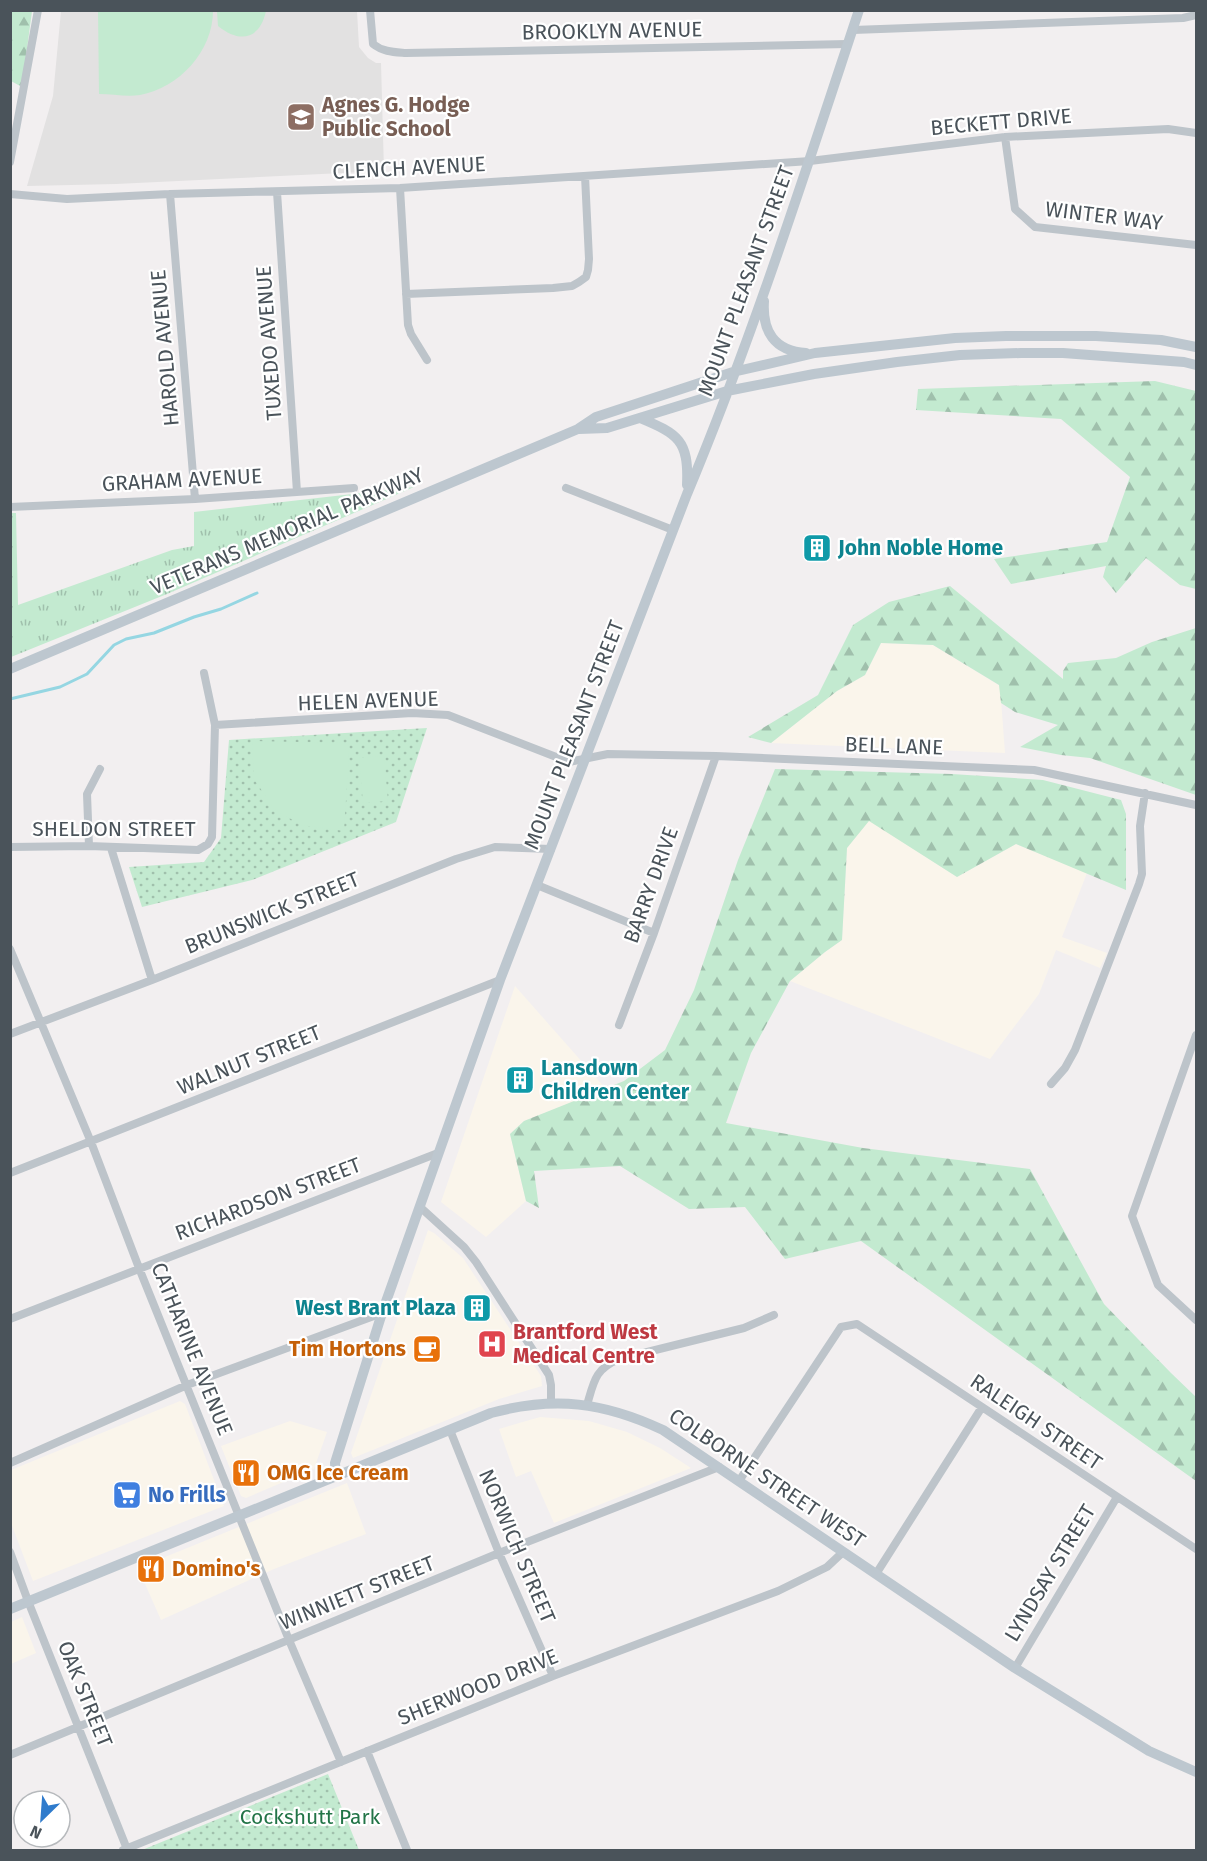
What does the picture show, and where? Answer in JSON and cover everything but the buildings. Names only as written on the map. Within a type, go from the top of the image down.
[{"type":"main road","name":"MOUNT PLEASANT STREET","points":[[336,1477],[335,1462],[382,1313],[438,1153],[500,980],[765,292],[860,10]]},
{"type":"main road","points":[[765,292],[764,313],[771,336],[786,349],[815,353]]},
{"type":"main road","name":"VETERANS MEMORIAL PARKWAY","points":[[10,669],[578,429],[596,417],[734,372],[815,353],[955,338],[1096,336],[1161,340],[1197,347]]},
{"type":"main road","name":"VETERANS MEMORIAL PARKWAY","points":[[578,429],[607,428],[727,391],[814,374],[960,356],[1064,353],[1184,362],[1197,365]]},
{"type":"main road","points":[[640,418],[667,429],[677,438],[684,450],[688,466],[687,494]]},
{"type":"main road","name":"COLBORNE STREET WEST","points":[[10,1608],[491,1413],[531,1404],[587,1405],[640,1419],[663,1430],[1015,1668],[1149,1751],[1197,1772]]},
{"type":"street","points":[[10,162],[38,10]]},
{"type":"street","name":"BROOKLYN AVENUE","points":[[370,10],[373,44],[389,52],[848,45]]},
{"type":"street","points":[[853,30],[1183,18],[1197,15]]},
{"type":"street","name":"BECKETT DRIVE","points":[[810,161],[1005,137],[1168,129],[1197,133]]},
{"type":"street","name":"WINTER WAY","points":[[1005,137],[1015,209],[1035,227],[1197,245]]},
{"type":"street","name":"CLENCH AVENUE","points":[[10,194],[67,199],[400,188],[810,161]]},
{"type":"street","points":[[406,294],[553,288],[572,286],[579,282],[586,277],[589,259],[585,176]]},
{"type":"street","points":[[400,188],[408,325],[427,360]]},
{"type":"street","name":"TUXEDO AVENUE","points":[[277,192],[297,492]]},
{"type":"street","name":"HAROLD AVENUE","points":[[170,194],[195,499]]},
{"type":"street","name":"GRAHAM AVENUE","points":[[10,507],[195,499],[354,488]]},
{"type":"street","points":[[566,488],[673,530]]},
{"type":"street","points":[[204,673],[215,725]]},
{"type":"street","name":"HELEN AVENUE","points":[[215,725],[412,713],[448,715],[569,762],[586,759]]},
{"type":"street","name":"SHELDON STREET","points":[[10,847],[89,846],[198,850],[208,844],[212,837],[215,725]]},
{"type":"street","name":"BELL LANE","points":[[586,759],[608,754],[716,756],[1034,770],[1197,805]]},
{"type":"street","name":"BARRY DRIVE","points":[[619,1025],[716,756]]},
{"type":"street","points":[[89,846],[87,794],[100,769]]},
{"type":"street","points":[[1051,1084],[1065,1068],[1075,1050],[1139,884],[1142,874],[1140,826],[1145,793]]},
{"type":"street","name":"BRUNSWICK STREET","points":[[10,1034],[456,859],[495,847],[551,849]]},
{"type":"street","points":[[111,848],[152,980]]},
{"type":"street","points":[[537,885],[654,933]]},
{"type":"street","name":"CATHARINE AVENUE","points":[[10,949],[91,1142],[139,1268],[289,1640],[341,1762]]},
{"type":"street","name":"WALNUT STREET","points":[[10,1173],[500,980]]},
{"type":"street","points":[[1197,1035],[1132,1215],[1158,1285],[1197,1320]]},
{"type":"street","name":"RICHARDSON STREET","points":[[10,1319],[438,1153]]},
{"type":"street","points":[[420,1207],[464,1247],[489,1281],[549,1375],[551,1403]]},
{"type":"street","points":[[10,1463],[187,1385],[382,1313]]},
{"type":"street","points":[[587,1405],[595,1377],[608,1364],[619,1359],[675,1347],[744,1328],[774,1315]]},
{"type":"street","name":"RALEIGH STREET","points":[[740,1481],[841,1328],[857,1324],[1197,1549]]},
{"type":"street","points":[[876,1574],[982,1407]]},
{"type":"street","name":"NORWICH STREET","points":[[450,1430],[499,1553],[553,1676]]},
{"type":"street","name":"WINNIETT STREET","points":[[10,1755],[499,1553],[719,1467]]},
{"type":"street","name":"LYNDSAY STREET","points":[[1015,1668],[1117,1497]]},
{"type":"street","name":"OAK STREET","points":[[10,1552],[125,1850]]},
{"type":"street","name":"SHERWOOD DRIVE","points":[[125,1850],[553,1676],[778,1591],[827,1567],[843,1552]]},
{"type":"street","points":[[367,1751],[407,1851]]},
{"type":"shaded area","points":[[61,11],[357,11],[359,47],[368,58],[381,63],[384,171],[27,186],[53,96]]},
{"type":"shaded area","points":[[881,643],[933,645],[1000,686],[1005,753],[771,743],[837,691],[865,675]]},
{"type":"shaded area","points":[[869,820],[957,877],[1016,844],[1087,873],[1062,937],[1107,953],[1100,968],[1056,950],[1039,994],[990,1059],[790,981],[842,940],[847,848]]},
{"type":"shaded area","points":[[515,986],[606,1089],[524,1121],[510,1134],[526,1201],[486,1237],[441,1202]]},
{"type":"shaded area","points":[[428,1230],[463,1258],[541,1376],[542,1386],[499,1399],[353,1458],[351,1453]]},
{"type":"shaded area","points":[[180,1401],[185,1404],[224,1506],[33,1581],[11,1523],[11,1470]]},
{"type":"shaded area","points":[[540,1417],[589,1421],[627,1432],[660,1448],[691,1468],[554,1523],[531,1471],[516,1477],[499,1429]]},
{"type":"shaded area","points":[[290,1421],[327,1432],[314,1469],[246,1498],[241,1496],[221,1446]]},
{"type":"shaded area","points":[[347,1483],[366,1534],[274,1569],[161,1620],[138,1568]]},
{"type":"shaded area","points":[[22,1617],[36,1653],[11,1664],[11,1622]]},
{"type":"green space","points":[[217,10],[266,11],[259,28],[248,36],[241,37],[226,32],[218,26]]},
{"type":"green space","points":[[11,11],[32,11],[22,87],[11,81]]},
{"type":"green space","points":[[98,11],[213,11],[207,40],[191,65],[168,85],[154,91],[130,96],[99,94]]},
{"type":"green space","points":[[1155,381],[1196,391],[1196,589],[1180,585],[1146,558],[1116,593],[1103,577],[1106,566],[1011,584],[994,559],[1107,542],[1130,477],[1061,419],[916,410],[918,389]]},
{"type":"green space","points":[[414,487],[167,594],[11,657],[11,513],[16,513],[18,605],[172,550],[194,546],[194,512]]},
{"type":"green space","points":[[950,586],[1063,679],[1063,671],[1068,663],[1116,658],[1152,642],[1196,628],[1196,795],[1090,758],[1020,747],[1058,725],[1015,712],[1001,703],[999,685],[933,645],[881,643],[865,675],[837,691],[771,743],[748,737],[818,695],[853,625],[889,602]]},
{"type":"green space","points":[[427,728],[396,822],[252,880],[142,907],[129,867],[204,862],[221,838],[229,740]]},
{"type":"green space","points":[[252,741],[341,743],[349,753],[344,831],[301,825],[274,809],[254,779]]},
{"type":"green space","points":[[384,756],[388,801],[363,803],[359,758]]},
{"type":"green space","points":[[775,769],[952,774],[1043,780],[1121,800],[1126,814],[1126,890],[1016,844],[957,877],[869,821],[847,848],[842,940],[790,981],[751,1053],[726,1123],[863,1148],[1030,1169],[1104,1304],[1196,1397],[1196,1481],[861,1241],[785,1259],[745,1207],[689,1209],[620,1166],[534,1171],[539,1208],[526,1201],[510,1134],[524,1121],[624,1081],[665,1050],[694,990],[738,860]]},
{"type":"green space","name":"Cockshutt Park","points":[[328,1774],[359,1850],[142,1850]]},
{"type":"waterway","points":[[10,699],[60,687],[87,674],[114,645],[126,639],[154,633],[221,609],[257,593]]},
{"type":"place","name":"Agnes G. Hodge Public School","points":[[301,117]]},
{"type":"place","name":"John Noble Home","points":[[817,548]]},
{"type":"place","name":"Lansdown Children Center","points":[[520,1080]]},
{"type":"place","name":"West Brant Plaza","points":[[477,1308]]},
{"type":"place","name":"Brantford West Medical Centre","points":[[492,1344]]},
{"type":"place","name":"Tim Hortons","points":[[427,1349]]},
{"type":"place","name":"OMG Ice Cream","points":[[246,1473]]},
{"type":"place","name":"No Frills","points":[[127,1495]]},
{"type":"place","name":"Domino's","points":[[151,1569]]}]
